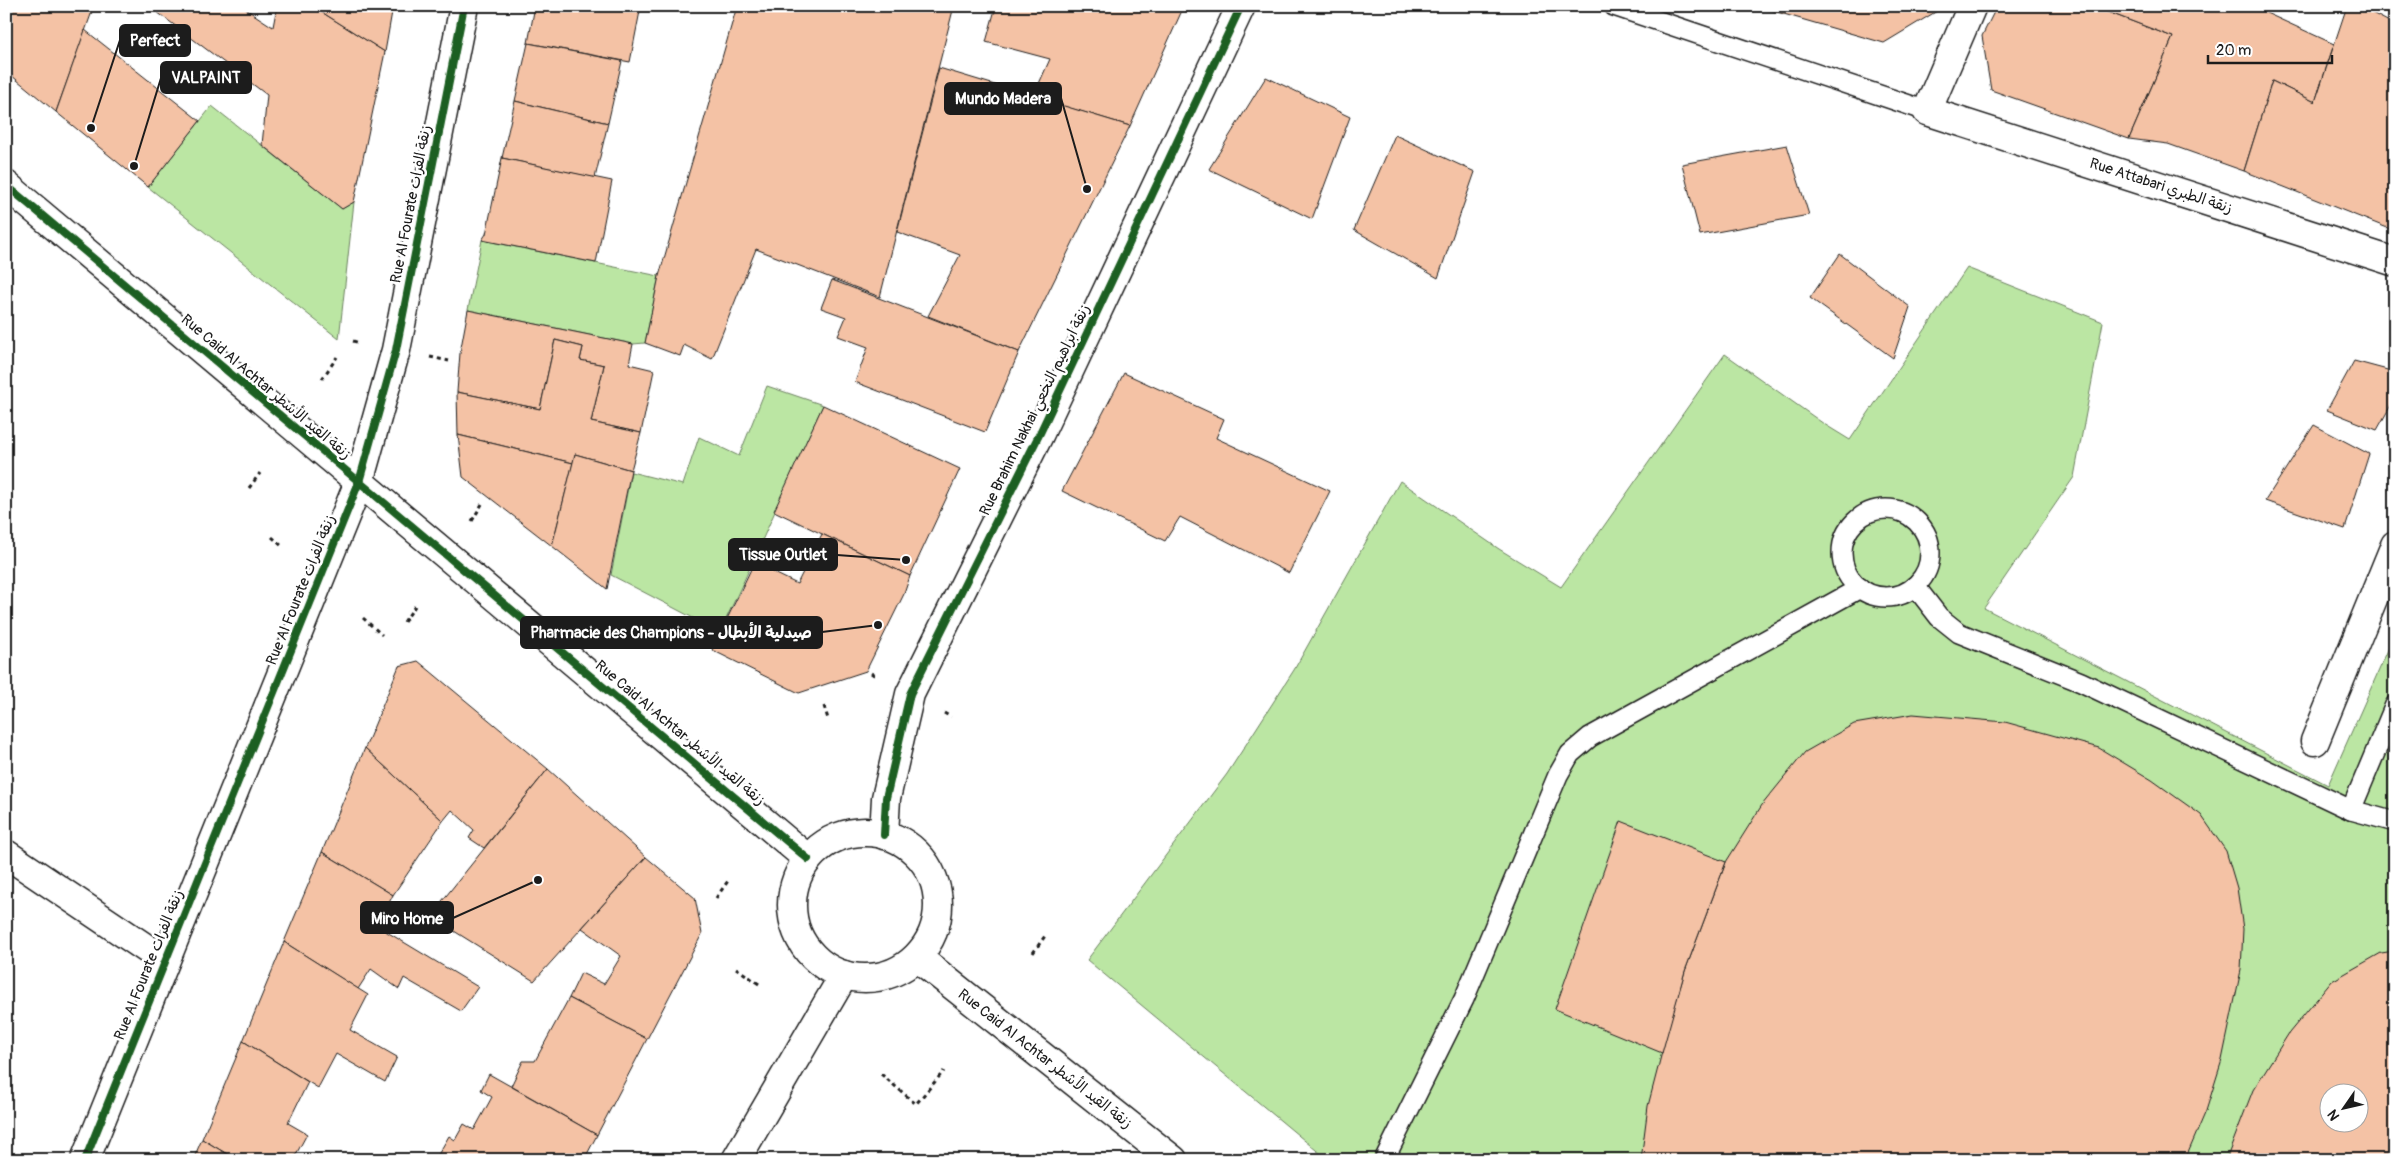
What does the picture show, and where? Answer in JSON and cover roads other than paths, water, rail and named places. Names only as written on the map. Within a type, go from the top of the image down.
[{"type":"street","name":"Rue Al Fourate زنقة الفرات","points":[[85,1160],[358,482],[396,350],[464,6]]},
{"type":"street","name":"Rue Brahim Nakhai زنقة ابراهيم النخعي","points":[[884,834],[886,798],[910,694],[1040,433],[1241,6]]},
{"type":"street","points":[[1927,111],[1972,6]]},
{"type":"street","name":"Rue Attabari زنقة الطبري","points":[[1927,111],[2395,262]]},
{"type":"street","name":"Rue Caid Al Achtar زنقة القيد الأشطر","points":[[6,186],[808,858]]},
{"type":"street","points":[[2315,741],[2395,545]]},
{"type":"street","points":[[866,832],[884,834],[902,842],[918,854],[929,870],[936,886],[938,904],[936,923],[930,940],[917,957],[904,967],[886,976],[866,979],[844,975],[828,969],[814,958],[803,945],[795,927],[792,908],[793,892],[798,876],[808,858],[828,842],[846,834],[866,832]]},
{"type":"street","points":[[6,854],[166,961]]},
{"type":"street","name":"Rue Caid Al Achtar زنقة القيد الأشطر","points":[[917,957],[1174,1160]]},
{"type":"street","points":[[736,1160],[844,975]]},
{"type":"lane","points":[[1614,6],[1927,111]]},
{"type":"lane","points":[[1888,509],[1902,512],[1915,520],[1924,532],[1929,546],[1929,560],[1925,574],[1915,586],[1903,594],[1890,597],[1875,595],[1860,588],[1845,568],[1842,554],[1844,540],[1850,527],[1860,517],[1873,510],[1888,509]]},
{"type":"lane","points":[[1915,586],[1939,617],[1959,633],[2081,682],[2351,810],[2395,822]]},
{"type":"lane","points":[[1384,1160],[1464,999],[1558,775],[1570,754],[1590,737],[1860,588]]},
{"type":"lane","points":[[2351,810],[2395,705]]},
{"type":"place","name":"Perfect","points":[[91,128]]},
{"type":"place","name":"VALPAINT","points":[[134,166]]},
{"type":"place","name":"Mundo Madera","points":[[1087,189]]},
{"type":"place","name":"Tissue Outlet","points":[[906,560]]},
{"type":"place","name":"Pharmacie des Champions - صيدلية الأبطال","points":[[878,625]]},
{"type":"place","name":"Miro Home","points":[[538,880]]}]
